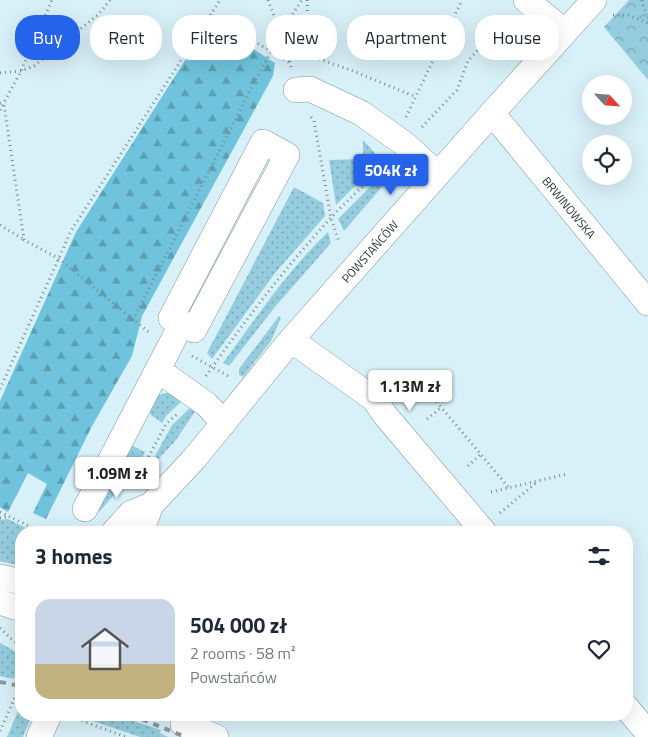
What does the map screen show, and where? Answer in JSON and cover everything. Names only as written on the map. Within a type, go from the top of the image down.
[{"type":"street","name":"POWSTAŃCÓW","points":[[120,526],[131,514],[151,505],[194,459],[291,340],[594,0]]},
{"type":"street","points":[[518,7],[565,32]]},
{"type":"street","points":[[296,90],[310,88],[361,113],[406,145],[437,174]]},
{"type":"street","name":"BRWINOWSKA","points":[[492,113],[648,303]]},
{"type":"street","points":[[85,509],[176,334],[171,318],[263,142],[287,155],[194,330],[176,334]]},
{"type":"street","points":[[291,340],[374,399],[478,526]]},
{"type":"street","points":[[158,370],[206,404],[224,423]]},
{"type":"street","name":"POWSTAŃCÓW","points":[[143,526],[151,505]]},
{"type":"street","points":[[0,577],[15,581]]},
{"type":"street","points":[[0,602],[15,607]]},
{"type":"street","points":[[633,715],[648,733]]},
{"type":"street","points":[[39,737],[46,721]]},
{"type":"street","points":[[184,725],[216,737]]},
{"type":"path","points":[[0,110],[21,71],[52,0]]},
{"type":"path","points":[[0,72],[21,71],[34,66],[99,14],[110,0]]},
{"type":"path","points":[[211,15],[220,0]]},
{"type":"path","points":[[268,0],[274,15]]},
{"type":"path","points":[[292,15],[302,0]]},
{"type":"path","points":[[307,0],[308,15]]},
{"type":"path","points":[[403,124],[462,0]]},
{"type":"path","points":[[641,19],[647,13],[642,0]]},
{"type":"path","points":[[421,128],[456,90],[468,61],[518,7]]},
{"type":"path","points":[[615,15],[628,15],[648,23]]},
{"type":"path","points":[[0,389],[71,231],[182,60]]},
{"type":"path","points":[[133,320],[267,60]]},
{"type":"path","points":[[284,60],[290,64]]},
{"type":"path","points":[[289,60],[298,105],[314,121],[331,218],[338,242]]},
{"type":"path","points":[[321,60],[416,97]]},
{"type":"path","points":[[2,104],[24,240]]},
{"type":"path","points":[[141,479],[141,472],[166,424],[193,395],[258,304],[331,218],[392,158]]},
{"type":"path","points":[[0,224],[24,240],[58,258],[147,332],[176,334],[212,368],[233,380]]},
{"type":"path","points":[[414,375],[509,488]]},
{"type":"path","points":[[427,419],[442,407]]},
{"type":"path","points":[[468,466],[481,454]]},
{"type":"path","points":[[491,492],[567,474]]},
{"type":"path","points":[[488,526],[538,482]]},
{"type":"path","points":[[0,512],[29,526]]},
{"type":"path","points":[[0,518],[8,516]]},
{"type":"path","points":[[0,627],[15,642]]},
{"type":"path","points":[[0,732],[15,698]]},
{"type":"path","points":[[80,721],[126,737]]},
{"type":"green space","points":[[629,0],[648,0],[648,80],[604,27]]},
{"type":"green space","points":[[256,51],[266,57],[266,60],[275,63],[273,76],[142,316],[132,356],[92,426],[46,519],[33,513],[47,484],[28,473],[8,512],[0,507],[0,401],[76,232],[185,60],[256,60]]},
{"type":"green space","points":[[363,140],[381,160],[336,205],[329,160],[363,159]]},
{"type":"green space","points":[[395,162],[399,167],[344,231],[338,219]]},
{"type":"green space","points":[[294,187],[323,203],[325,216],[275,273],[212,359],[207,353]]},
{"type":"green space","points":[[328,232],[331,243],[274,308],[229,366],[223,363],[285,279]]},
{"type":"green space","points":[[279,316],[281,318],[271,341],[243,377],[239,375],[239,369]]},
{"type":"green space","points":[[173,393],[183,400],[166,416],[162,423],[151,415],[148,408],[158,395]]},
{"type":"green space","points":[[191,407],[196,410],[176,440],[145,474],[172,425]]},
{"type":"green space","points":[[131,445],[145,452],[136,470],[99,512],[99,509]]},
{"type":"green space","points":[[8,519],[22,526],[15,526],[15,565],[0,561],[0,520]]},
{"type":"green space","points":[[0,643],[15,652],[15,676],[14,679],[0,676]]},
{"type":"green space","points":[[15,718],[15,721],[30,721],[23,737],[7,737]]},
{"type":"green space","points":[[93,721],[133,721],[161,730],[160,733],[168,737],[140,737]]},
{"type":"railway","points":[[0,682],[15,685]]},
{"type":"railway","points":[[146,721],[186,737]]}]
